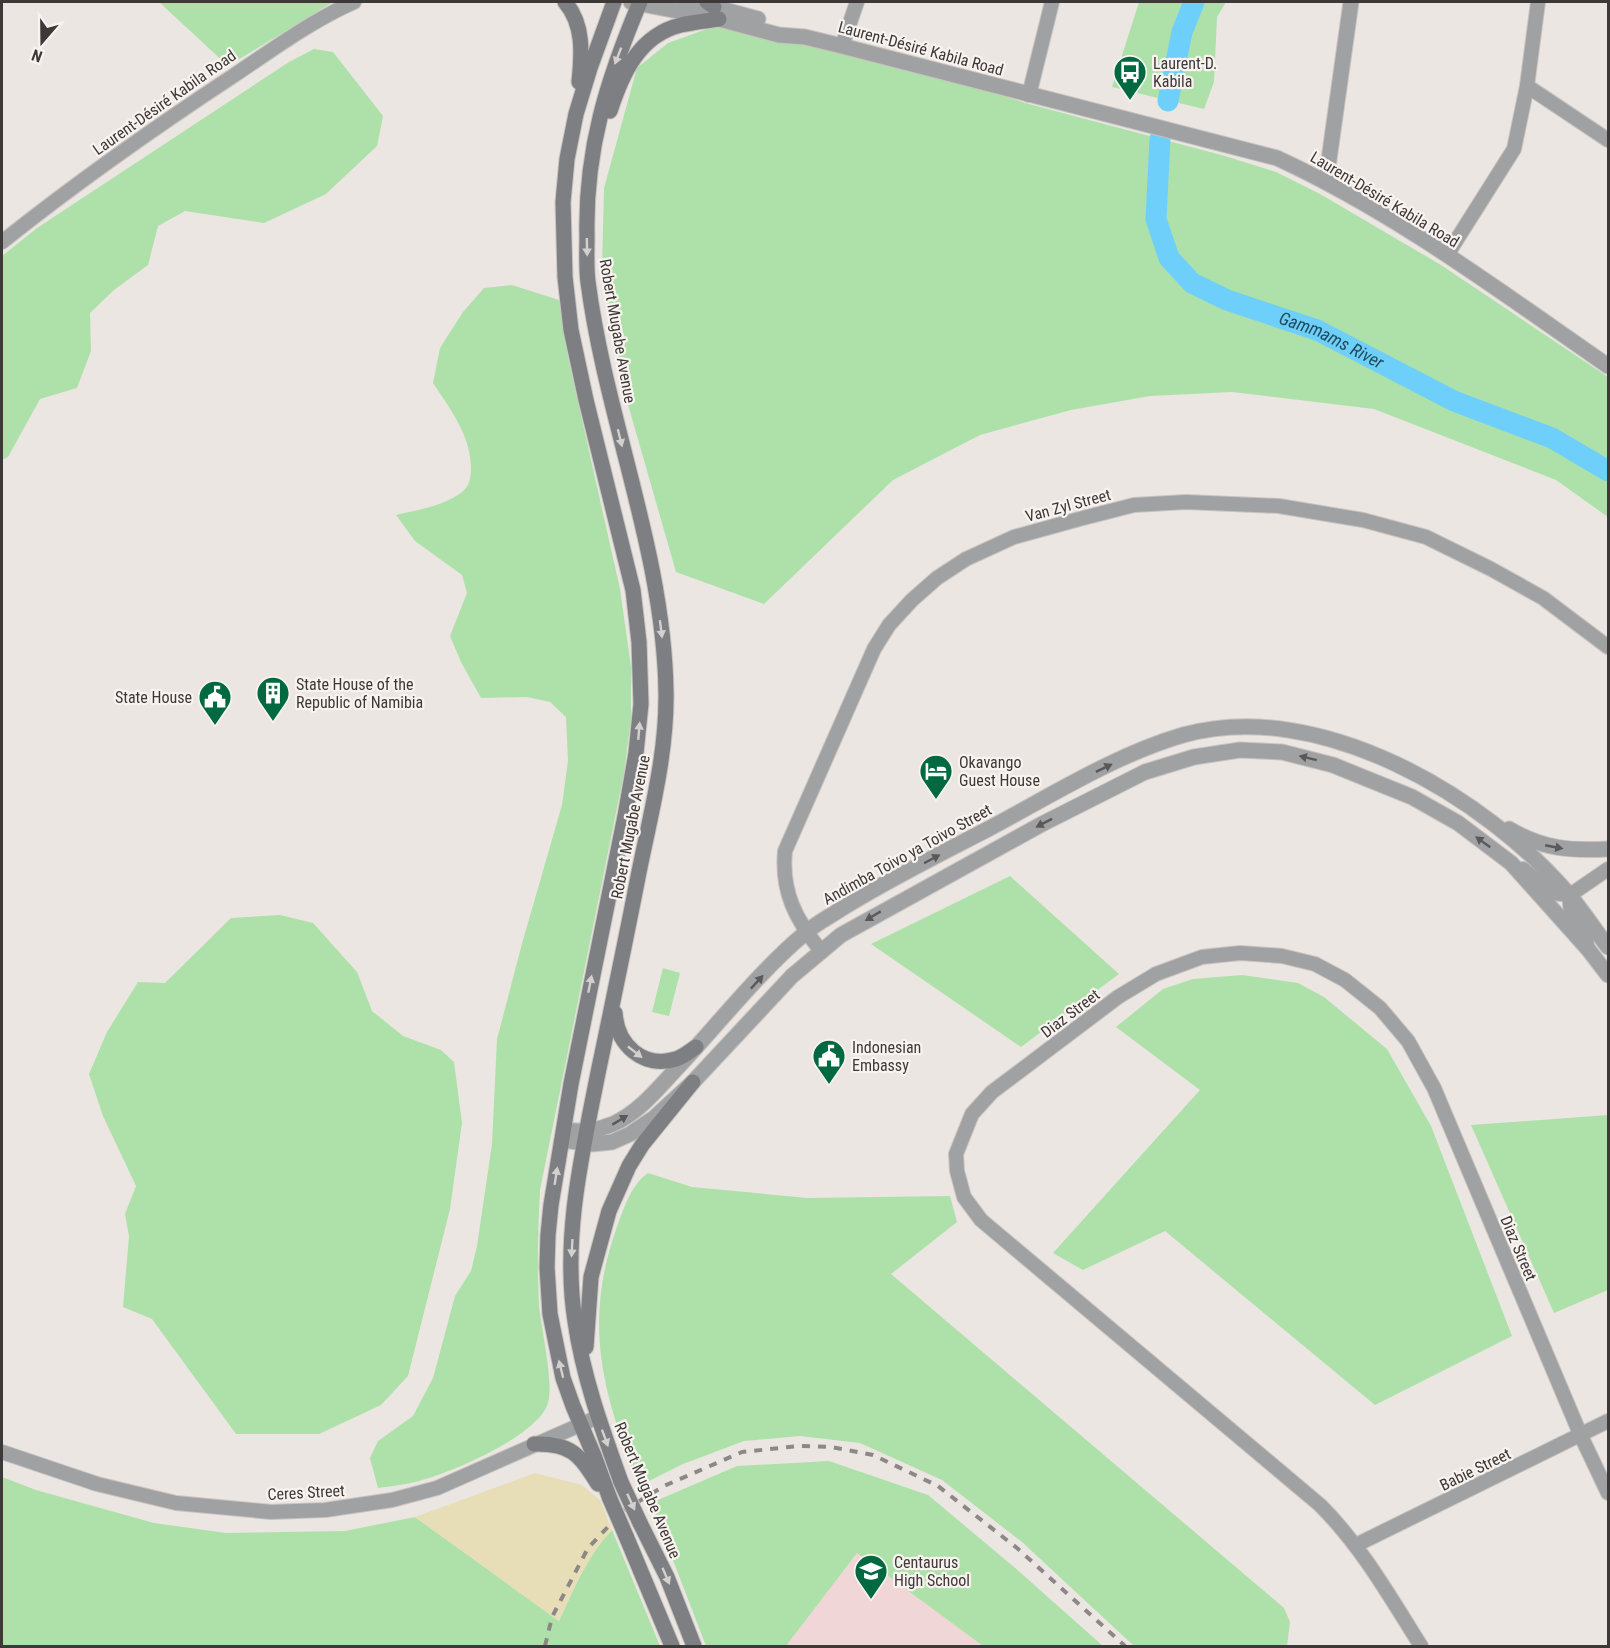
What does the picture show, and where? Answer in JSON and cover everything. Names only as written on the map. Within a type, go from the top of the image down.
[{"type":"main road","points":[[565,2],[576,19],[580,33],[581,60],[576,114]]},
{"type":"main road","name":"Robert Mugabe Avenue","points":[[614,2],[576,114],[567,159],[563,202],[565,277],[571,330],[586,400],[633,590],[639,642],[641,704],[633,774],[573,1072],[548,1235],[547,1290],[563,1378],[609,1497],[672,1647]]},
{"type":"main road","name":"Robert Mugabe Avenue","points":[[637,2],[610,76],[592,147],[586,224],[588,279],[613,411],[657,594],[666,691],[662,751],[614,1001],[585,1137],[575,1202],[571,1263],[575,1322],[584,1369],[598,1417],[621,1482],[667,1577],[694,1647]]},
{"type":"main road","points":[[589,175],[613,102],[631,60],[641,47],[665,31],[713,9]]},
{"type":"main road","points":[[614,1001],[615,1022],[620,1037],[632,1051],[642,1058],[656,1062],[677,1059],[696,1047]]},
{"type":"main road","points":[[584,1369],[591,1277],[609,1211],[629,1166],[642,1145],[693,1082]]},
{"type":"main road","points":[[534,1444],[557,1444],[573,1451],[609,1497]]},
{"type":"street","name":"Laurent-Désiré Kabila Road","points":[[2,242],[195,101],[276,47],[354,2]]},
{"type":"street","name":"Laurent-Désiré Kabila Road","points":[[637,2],[713,9]]},
{"type":"street","name":"Laurent-Désiré Kabila Road","points":[[685,2],[713,9],[779,35],[805,37],[842,46],[1277,158],[1326,181],[1447,255],[1608,366]]},
{"type":"street","points":[[842,46],[857,2]]},
{"type":"street","points":[[1029,95],[1052,2]]},
{"type":"street","points":[[1326,181],[1351,2]]},
{"type":"street","points":[[1447,255],[1514,149],[1527,86],[1538,2]]},
{"type":"street","points":[[1527,86],[1608,140]]},
{"type":"street","name":"Van Zyl Street","points":[[821,951],[806,932],[790,900],[784,878],[784,852],[874,649],[889,625],[912,600],[937,579],[966,559],[1014,537],[1134,505],[1185,502],[1279,506],[1363,520],[1426,537],[1491,569],[1543,597],[1608,647]]},
{"type":"street","name":"Andimba Toivo ya Toivo Street","points":[[585,1137],[612,1125],[649,1098],[806,932],[878,887],[1061,789],[1138,752],[1184,735],[1235,726],[1287,729],[1350,745],[1394,763],[1448,791],[1506,835],[1570,896],[1608,947]]},
{"type":"street","name":"Andimba Toivo ya Toivo Street","points":[[563,1135],[612,1142],[630,1134],[654,1118],[693,1082],[792,976],[841,936],[1042,824],[1145,772],[1194,757],[1240,750],[1282,752],[1333,765],[1402,793],[1458,823],[1511,863],[1525,870],[1552,893],[1570,896]]},
{"type":"street","points":[[1448,791],[1526,839],[1551,847],[1576,850],[1608,849]]},
{"type":"street","name":"Andimba Toivo ya Toivo Street","points":[[1511,863],[1588,949],[1608,975]]},
{"type":"street","points":[[1570,896],[1608,869]]},
{"type":"street","name":"Andimba Toivo ya Toivo Street","points":[[1570,896],[1571,915],[1584,934],[1588,949]]},
{"type":"street","name":"Diaz Street","points":[[1421,1647],[1356,1545],[1320,1505],[981,1220],[964,1197],[957,1171],[956,1154],[972,1114],[992,1092],[1109,1004],[1156,974],[1202,957],[1240,953],[1282,956],[1315,964],[1345,980],[1380,1008],[1408,1041],[1434,1088],[1581,1436],[1608,1493]]},
{"type":"street","name":"Ceres Street","points":[[4,1452],[97,1484],[176,1503],[242,1510],[296,1512],[325,1510],[414,1495],[461,1478],[598,1417]]},
{"type":"street","name":"Babie Street","points":[[1356,1545],[1608,1421]]},
{"type":"shaded area","name":"Centaurus High School","points":[[857,1553],[983,1646],[786,1646]]},
{"type":"green space","points":[[159,2],[333,2],[228,66]]},
{"type":"green space","points":[[1139,2],[1226,2],[1217,17],[1214,82],[1204,109],[1112,87]]},
{"type":"green space","points":[[718,25],[842,46],[1029,104],[1225,156],[1276,172],[1320,194],[1441,265],[1608,377],[1608,517],[1556,480],[1374,409],[1232,392],[1150,396],[1071,410],[980,435],[893,480],[764,604],[676,572],[623,387],[602,271],[604,188],[637,68],[668,43]]},
{"type":"green space","points":[[314,49],[333,52],[383,116],[377,146],[326,194],[264,223],[185,211],[158,226],[148,265],[114,290],[90,313],[91,351],[77,388],[40,399],[8,457],[2,460],[2,256],[37,228],[289,62]]},
{"type":"green space","points":[[512,285],[559,300],[569,362],[620,589],[631,667],[631,719],[624,773],[540,1190],[538,1290],[548,1369],[548,1403],[541,1415],[528,1428],[471,1462],[409,1484],[378,1488],[370,1458],[378,1441],[413,1416],[433,1378],[455,1296],[471,1271],[477,1246],[492,1144],[497,1039],[562,805],[568,761],[566,717],[550,702],[527,697],[481,698],[450,636],[467,593],[462,575],[415,541],[396,515],[447,501],[465,490],[471,467],[467,444],[458,422],[433,383],[440,348],[463,312],[484,288]]},
{"type":"green space","points":[[1010,876],[1119,974],[1021,1047],[871,944]]},
{"type":"green space","points":[[280,915],[313,923],[357,972],[372,1011],[403,1036],[441,1050],[454,1062],[462,1123],[450,1209],[408,1376],[381,1405],[319,1434],[236,1434],[152,1319],[123,1307],[129,1236],[125,1214],[136,1186],[103,1116],[89,1074],[107,1032],[138,982],[165,983],[231,918]]},
{"type":"green space","points":[[663,968],[680,973],[669,1016],[652,1012]]},
{"type":"green space","points":[[1242,975],[1298,983],[1324,997],[1387,1049],[1431,1126],[1512,1336],[1375,1405],[1165,1231],[1083,1270],[1053,1253],[1200,1090],[1116,1027],[1163,989],[1193,979]]},
{"type":"green space","points":[[1608,1115],[1608,1290],[1554,1313],[1471,1125]]},
{"type":"green space","points":[[648,1173],[692,1187],[808,1198],[950,1196],[957,1222],[891,1274],[1284,1608],[1290,1622],[1287,1646],[1134,1646],[1022,1542],[942,1480],[860,1443],[800,1436],[744,1441],[683,1464],[639,1486],[615,1419],[607,1388],[601,1356],[599,1325],[601,1293],[607,1260],[618,1224],[633,1189]]},
{"type":"green space","points":[[829,1461],[928,1495],[1103,1646],[983,1646],[857,1553],[786,1646],[706,1646],[651,1503],[737,1466]]},
{"type":"green space","points":[[2,1477],[36,1490],[154,1523],[226,1533],[345,1531],[415,1517],[559,1621],[588,1562],[612,1530],[660,1646],[2,1646]]},
{"type":"sand","points":[[535,1473],[582,1485],[600,1500],[612,1530],[588,1562],[559,1621],[415,1517]]},
{"type":"waterway","name":"Gammams River","points":[[1168,101],[1182,32],[1194,2]]},
{"type":"waterway","name":"Gammams River","points":[[1160,139],[1156,219],[1169,258],[1192,283],[1227,300],[1317,330],[1454,401],[1552,438],[1608,471]]},
{"type":"railway","points":[[545,1646],[552,1617],[588,1548],[623,1511],[664,1486],[742,1452],[799,1446],[831,1447],[873,1455],[938,1486],[1017,1548],[1125,1646]]},
{"type":"place","name":"Laurent-D. Kabila","points":[[1130,101]]},
{"type":"place","name":"State House of the Republic of Namibia","points":[[273,722]]},
{"type":"place","name":"State House","points":[[215,726]]},
{"type":"place","name":"Okavango Guest House","points":[[936,800]]},
{"type":"place","name":"Indonesian Embassy","points":[[829,1085]]},
{"type":"place","name":"Centaurus High School","points":[[871,1600]]}]
